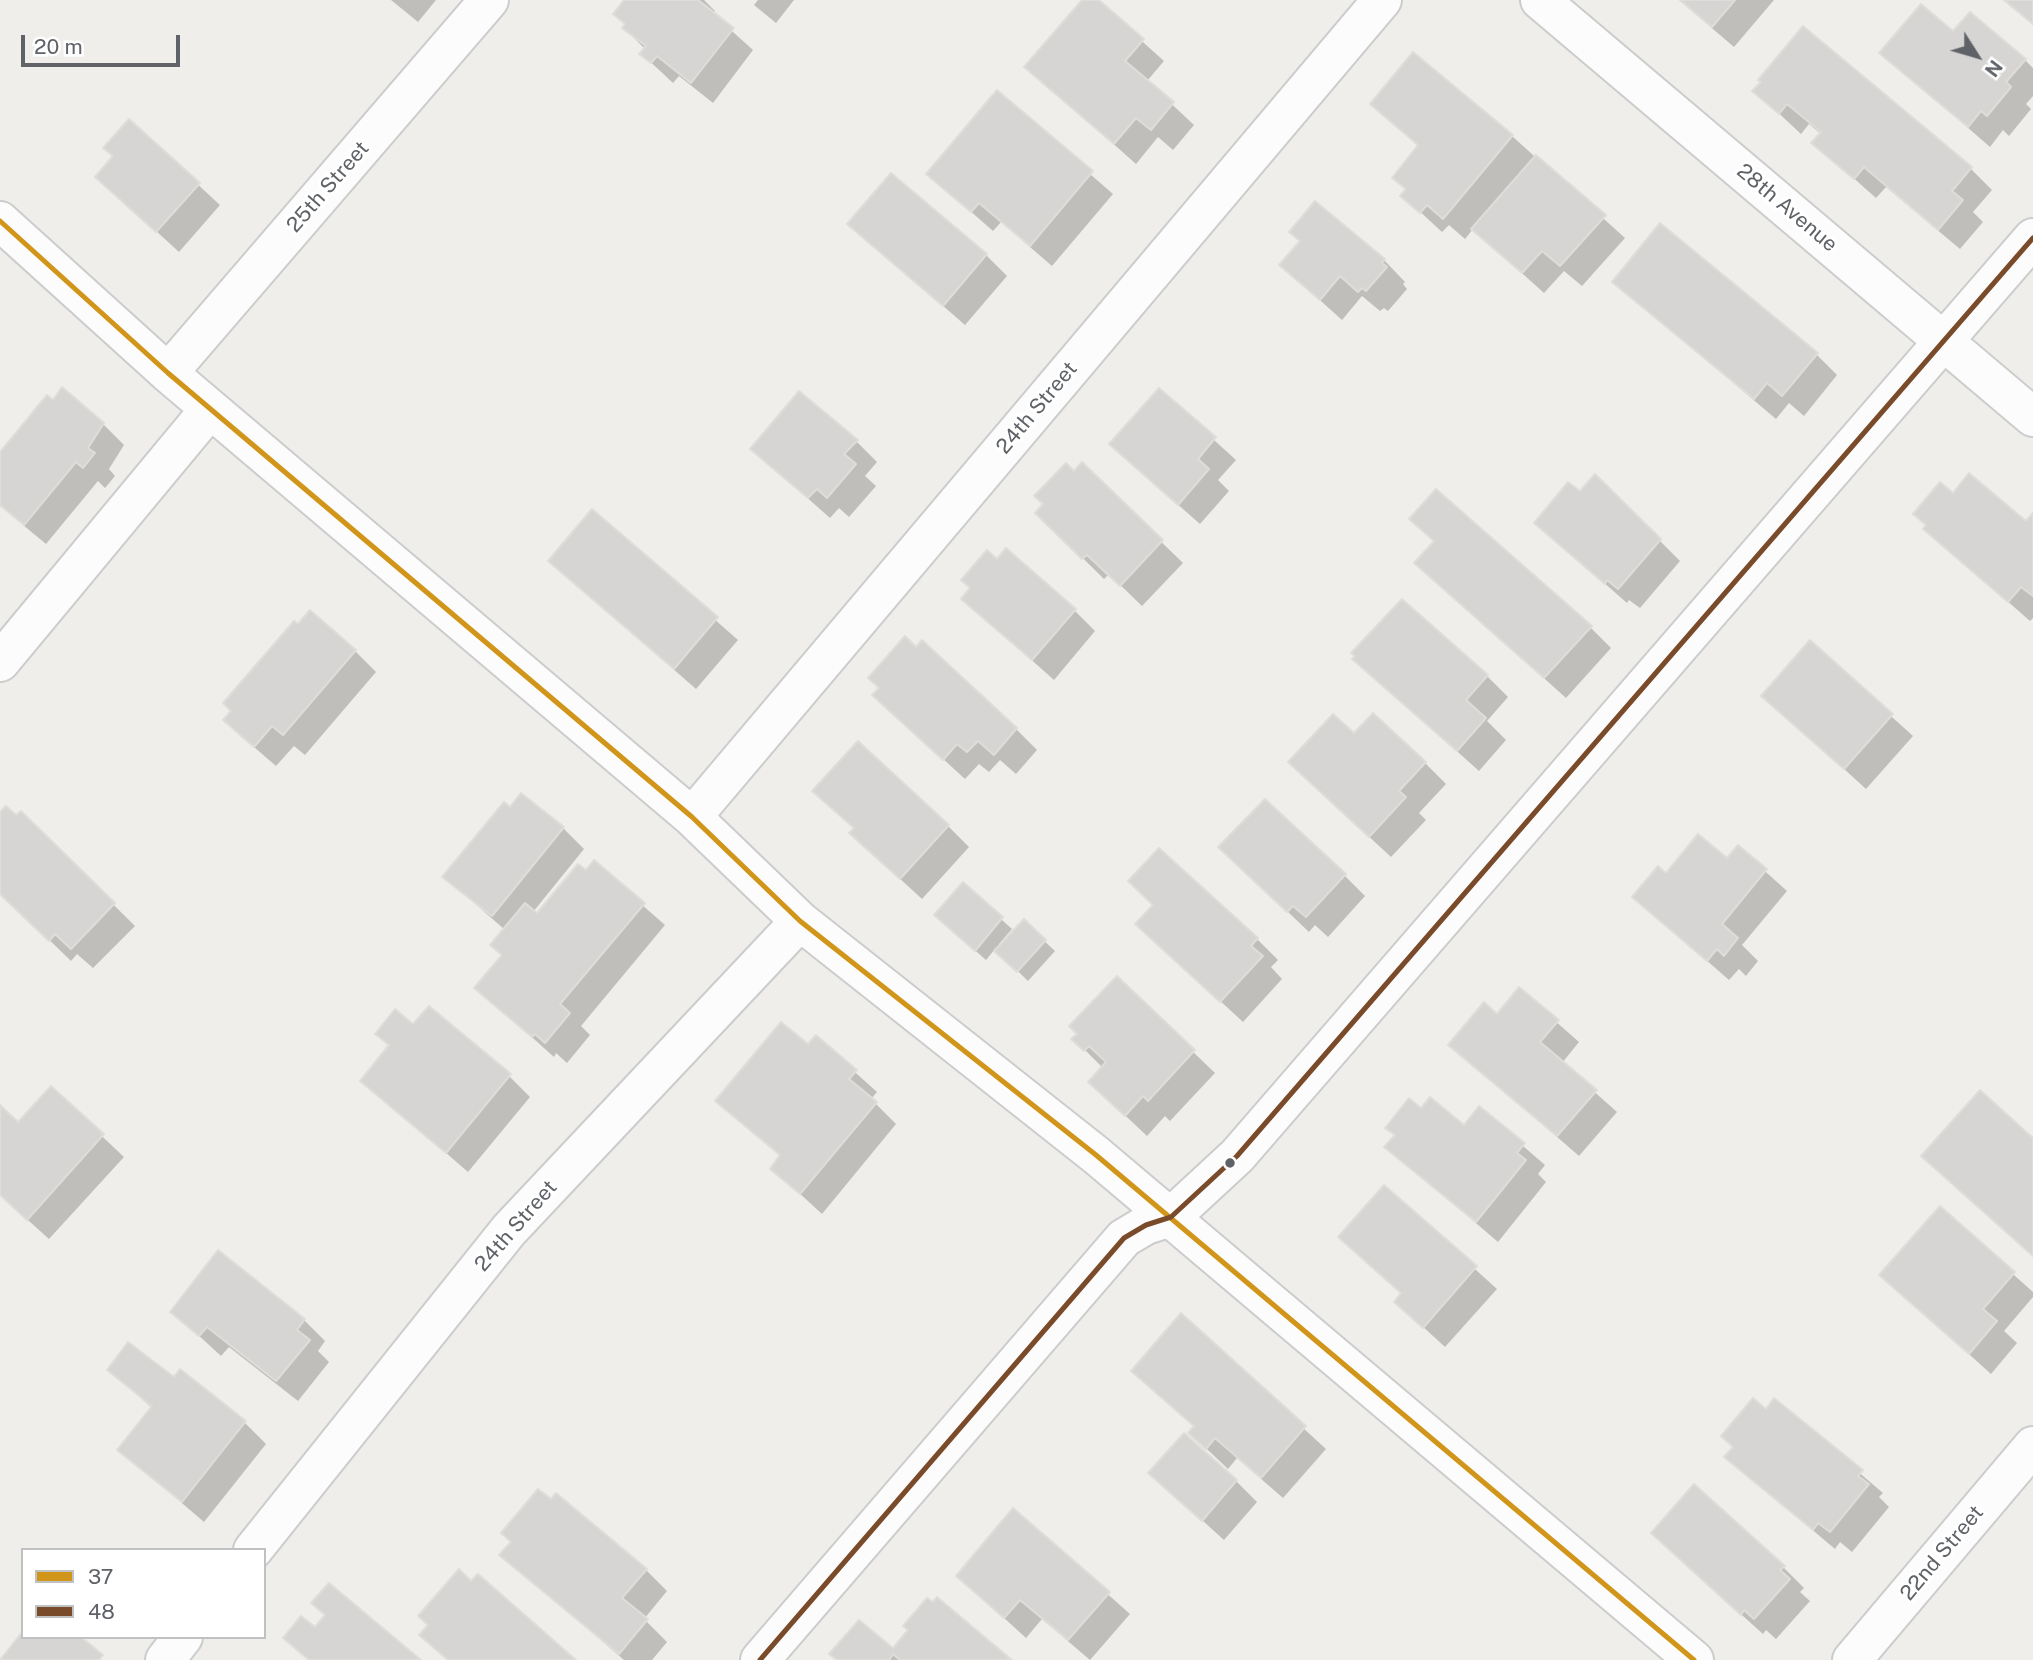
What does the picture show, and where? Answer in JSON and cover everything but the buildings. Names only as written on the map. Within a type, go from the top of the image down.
[{"type":"street","name":"25th Street","points":[[168,373],[489,0]]},
{"type":"street","name":"24th Street","points":[[692,817],[1382,0]]},
{"type":"street","name":"28th Avenue","points":[[1540,0],[1946,341],[2033,418]]},
{"type":"street","points":[[0,221],[168,373],[692,817],[800,920],[1171,1217],[1694,1660]]},
{"type":"street","points":[[760,1660],[1124,1238],[1146,1224],[1171,1217],[1237,1156],[2033,238]]},
{"type":"street","points":[[0,662],[210,409]]},
{"type":"street","name":"24th Street","points":[[255,1548],[509,1230],[800,920]]},
{"type":"street","name":"22nd Street","points":[[1852,1660],[2033,1446]]},
{"type":"street","points":[[165,1660],[181,1639]]},
{"type":"transit line","name":"37","points":[[0,221],[168,373],[692,817],[800,921],[1096,1155],[1694,1660]]},
{"type":"transit line","name":"48","points":[[760,1660],[1124,1238],[1146,1225],[1171,1217],[1237,1156],[2033,238]]}]
